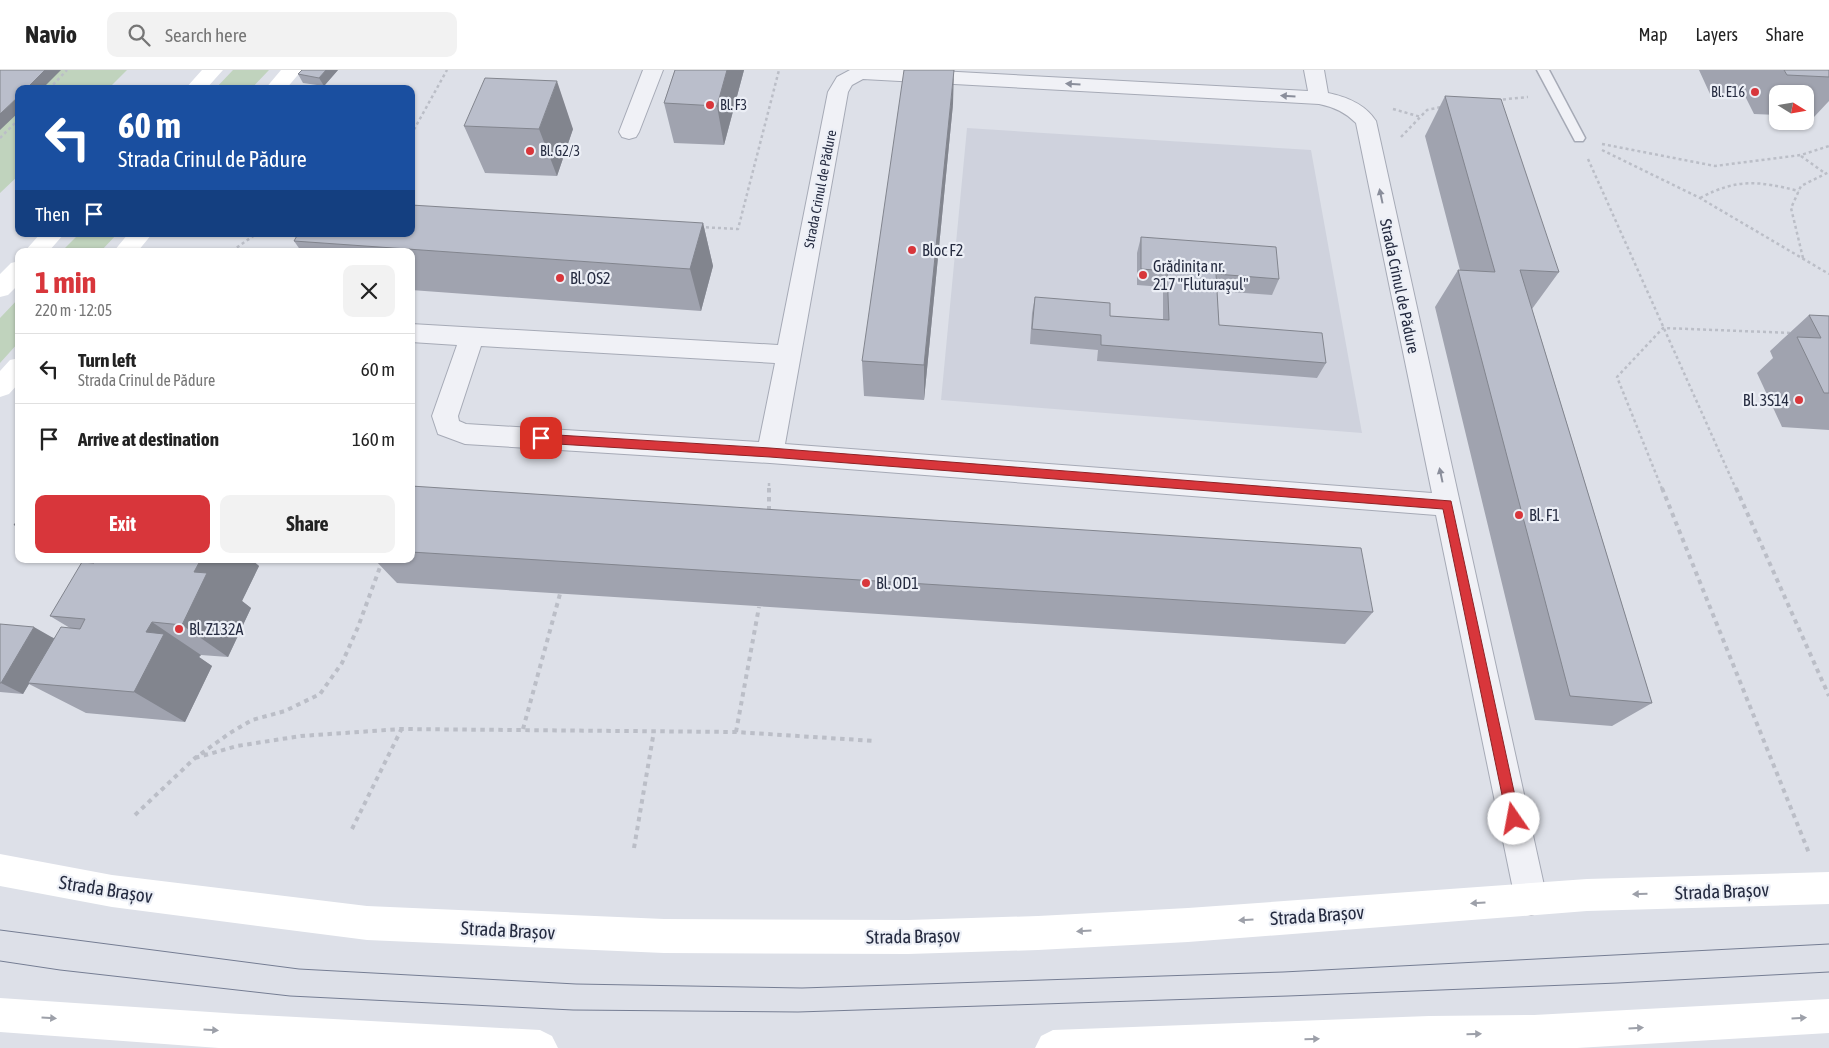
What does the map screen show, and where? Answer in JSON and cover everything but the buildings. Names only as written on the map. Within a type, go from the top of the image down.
[{"type":"main road","points":[[198,85],[213,70]]},
{"type":"main road","points":[[279,85],[292,70]]},
{"type":"main road","points":[[39,248],[50,237]]},
{"type":"main road","points":[[128,248],[138,237]]},
{"type":"main road","points":[[0,289],[15,273]]},
{"type":"main road","points":[[0,387],[15,370]]},
{"type":"main road","name":"Strada Brașov","points":[[0,870],[112,891],[366,922],[664,936],[908,937],[1038,933],[1588,895],[1826,888]]},
{"type":"main road","points":[[0,1015],[240,1032],[540,1048]]},
{"type":"main road","points":[[1053,1048],[1429,1034],[1534,1033],[1829,1016]]},
{"type":"street","points":[[629,132],[653,70]]},
{"type":"street","points":[[1314,70],[1318,98]]},
{"type":"street","name":"Strada Crinul de Pădure","points":[[770,453],[838,92],[844,81],[860,73],[900,72],[1107,78],[1318,98],[1343,102],[1356,109],[1366,121],[1531,899]]},
{"type":"street","points":[[415,333],[788,354]]},
{"type":"street","points":[[472,336],[444,416],[447,427],[465,434],[770,453],[1447,505]]},
{"type":"lane","points":[[1543,70],[1579,138]]},
{"type":"path","points":[[53,85],[68,70]]},
{"type":"path","points":[[415,128],[447,70]]},
{"type":"path","points":[[698,227],[738,229],[779,70]]},
{"type":"path","points":[[1492,100],[1556,96]]},
{"type":"path","points":[[1374,163],[1427,110],[1446,106]]},
{"type":"path","points":[[0,138],[15,123]]},
{"type":"path","points":[[1579,138],[1638,152],[1715,166],[1801,156],[1829,146]]},
{"type":"path","points":[[1579,138],[1700,198],[1829,274]]},
{"type":"path","points":[[1579,138],[1829,696]]},
{"type":"path","points":[[1801,156],[1828,173]]},
{"type":"path","points":[[1804,258],[1791,208],[1801,186],[1828,173]]},
{"type":"path","points":[[1700,198],[1724,186],[1749,183],[1774,184],[1799,191]]},
{"type":"path","points":[[236,248],[252,237]]},
{"type":"path","points":[[1800,333],[1663,328],[1617,377],[1826,888]]},
{"type":"path","points":[[768,517],[770,453]]},
{"type":"path","points":[[135,815],[195,758],[230,732],[252,720],[285,711],[320,694],[342,663],[362,618],[382,563]]},
{"type":"path","points":[[523,729],[560,594]]},
{"type":"path","points":[[736,732],[759,606]]},
{"type":"path","points":[[195,758],[238,746],[301,736],[401,729],[736,732],[875,741]]},
{"type":"path","points":[[352,829],[401,729]]},
{"type":"path","points":[[634,848],[654,731]]},
{"type":"shaded area","name":"Grădinița nr. 217 \"Fluturaşul\"","points":[[967,128],[1311,150],[1362,433],[941,400]]},
{"type":"green space","points":[[0,70],[127,70],[112,85],[15,85],[15,179],[0,193]]},
{"type":"green space","points":[[233,70],[269,70],[255,85],[219,85]]},
{"type":"green space","points":[[76,237],[114,237],[104,248],[65,248]]},
{"type":"green space","points":[[15,302],[15,346],[0,363],[0,318]]},
{"type":"tram line","points":[[0,930],[299,969],[576,984],[802,988],[1283,972],[1829,944]]},
{"type":"tram line","points":[[0,961],[60,970],[290,996],[573,1010],[798,1012],[1288,996],[1618,983],[1829,972]]},
{"type":"place","name":"Bl. E16","points":[[1755,92]]},
{"type":"place","name":"Bl. F3","points":[[710,105]]},
{"type":"place","name":"Bl. G2/3","points":[[530,151]]},
{"type":"place","name":"Bloc F2","points":[[912,250]]},
{"type":"place","name":"Grădinița nr. 217 \"Fluturaşul\"","points":[[1143,275]]},
{"type":"place","name":"Bl. OS2","points":[[560,278]]},
{"type":"place","name":"Bl. 3S14","points":[[1799,400]]},
{"type":"place","name":"Bl. F1","points":[[1519,515]]},
{"type":"place","name":"Bl. OD1","points":[[866,583]]},
{"type":"place","name":"Bl. Z132A","points":[[179,629]]},
{"type":"route","points":[[541,438],[770,453],[1447,505],[1514,819]]}]
